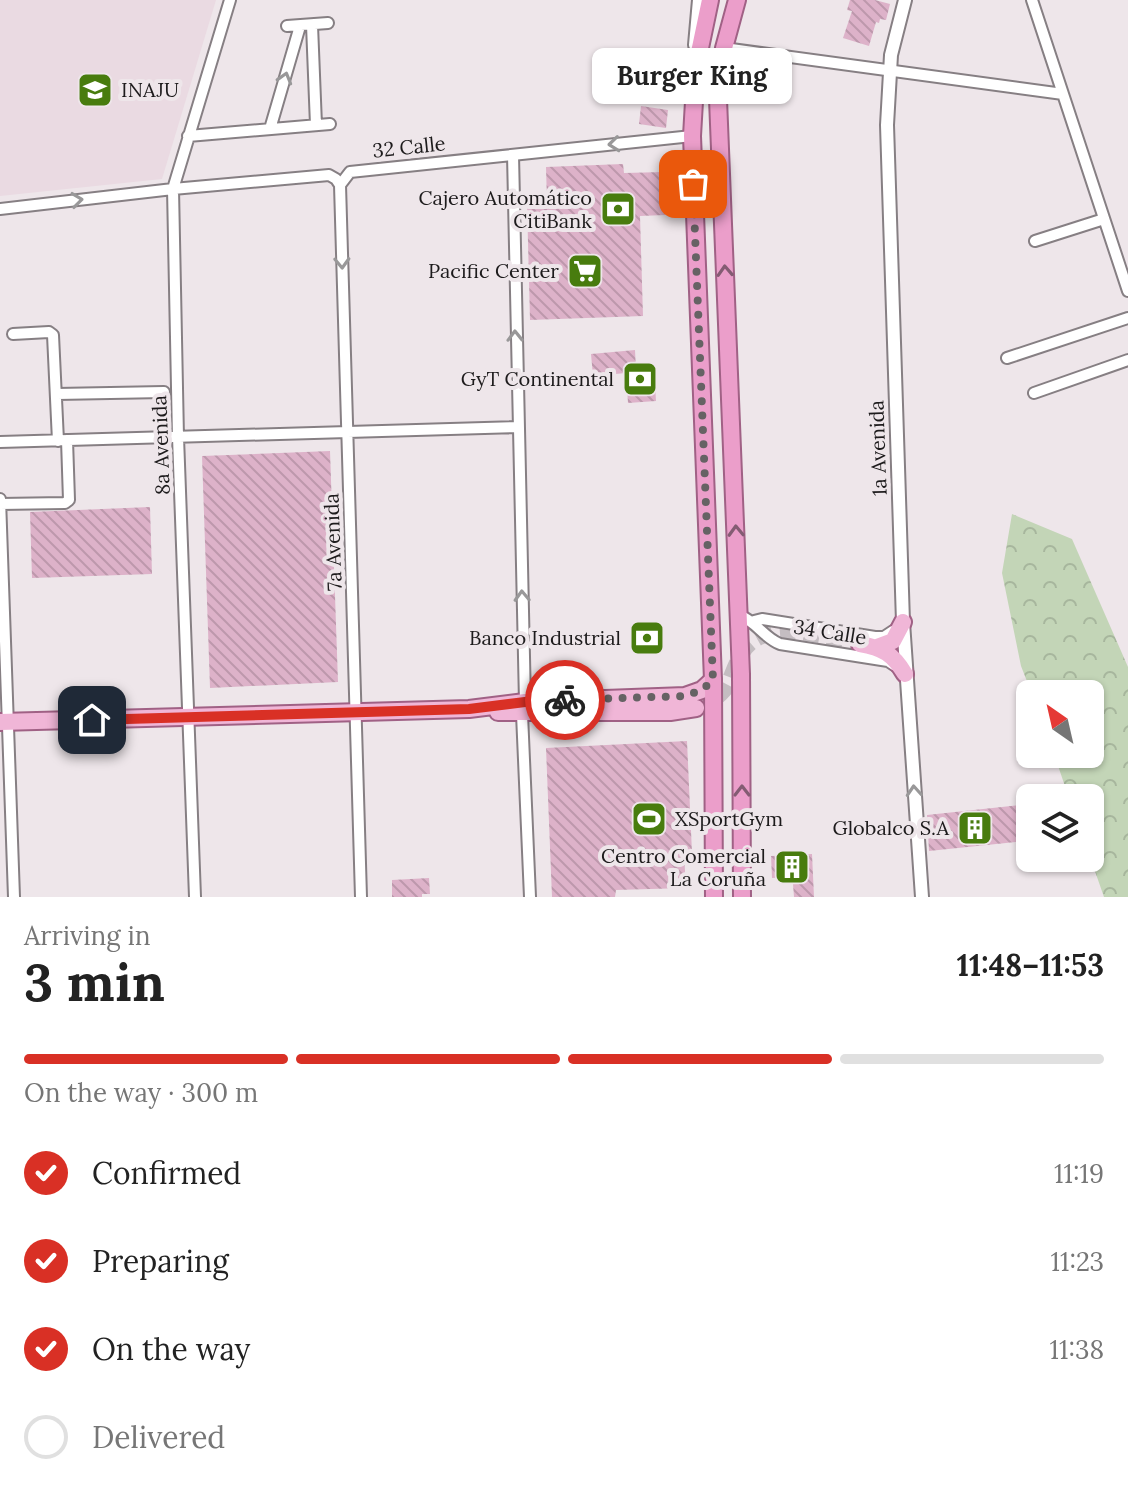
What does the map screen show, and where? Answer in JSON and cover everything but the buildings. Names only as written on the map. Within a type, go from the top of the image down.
[{"type":"highway","points":[[710,0],[696,67],[692,136],[713,680],[714,897]]},
{"type":"highway","points":[[737,0],[724,48],[718,99],[746,618],[742,897]]},
{"type":"main road","points":[[903,622],[893,641],[869,645],[891,654],[905,674]]},
{"type":"main road","points":[[523,708],[685,696],[702,690],[713,680]]},
{"type":"main road","points":[[4,722],[469,709],[670,712],[696,708]]},
{"type":"street","name":"8a Avenida","points":[[195,897],[178,437],[173,189],[230,0]]},
{"type":"street","points":[[696,67],[694,49],[699,0]]},
{"type":"street","name":"1a Avenida","points":[[905,0],[889,72],[887,125],[905,674],[922,897]]},
{"type":"street","points":[[1032,0],[1128,291]]},
{"type":"street","points":[[287,26],[328,23]]},
{"type":"street","points":[[270,129],[306,25]]},
{"type":"street","points":[[306,25],[316,125]]},
{"type":"street","points":[[724,48],[1063,94]]},
{"type":"street","points":[[188,136],[330,124]]},
{"type":"street","name":"32 Calle","points":[[340,185],[350,172],[692,136]]},
{"type":"street","points":[[513,155],[523,708],[530,897]]},
{"type":"street","points":[[0,209],[329,175],[340,185]]},
{"type":"street","name":"7a Avenida","points":[[340,185],[361,897]]},
{"type":"street","points":[[1035,241],[1104,219]]},
{"type":"street","points":[[1007,358],[1128,318]]},
{"type":"street","points":[[13,334],[49,332],[53,335],[69,500],[65,503],[0,502],[4,722],[14,897]]},
{"type":"street","points":[[1034,393],[1128,360]]},
{"type":"street","points":[[57,394],[164,392]]},
{"type":"street","points":[[0,442],[517,427]]},
{"type":"street","name":"34 Calle","points":[[746,618],[875,637],[891,633],[903,622]]},
{"type":"street","name":"34 Calle","points":[[746,618],[770,640],[780,644],[888,661],[905,674]]},
{"type":"street","points":[[780,644],[774,632],[783,622]]},
{"type":"shaded area","name":"INAJU","points":[[0,0],[216,0],[162,179],[0,196]]},
{"type":"green space","points":[[1012,514],[1072,539],[1128,667],[1128,897],[1104,897],[1095,872],[1104,872],[1104,784],[1064,784],[1059,768],[1104,768],[1104,680],[1026,680],[1002,573]]},
{"type":"tunnel","points":[[696,708],[723,692],[742,653],[752,641],[766,635],[797,632],[860,644]]},
{"type":"way so far","points":[[565,700],[685,696],[702,690],[713,680],[693,184]]},
{"type":"place","name":"INAJU","points":[[95,90]]},
{"type":"place","name":"Burger King","points":[[693,184]]},
{"type":"place","name":"Cajero Automático CitiBank","points":[[618,209]]},
{"type":"place","name":"Pacific Center","points":[[585,271]]},
{"type":"place","name":"GyT Continental","points":[[640,379]]},
{"type":"place","name":"Banco Industrial","points":[[647,638]]},
{"type":"place","name":"XSportGym","points":[[649,819]]},
{"type":"place","name":"Globalco S.A","points":[[975,828]]},
{"type":"place","name":"Centro Comercial La Coruña","points":[[792,867]]},
{"type":"route","points":[[92,720],[469,709],[565,700]]}]
